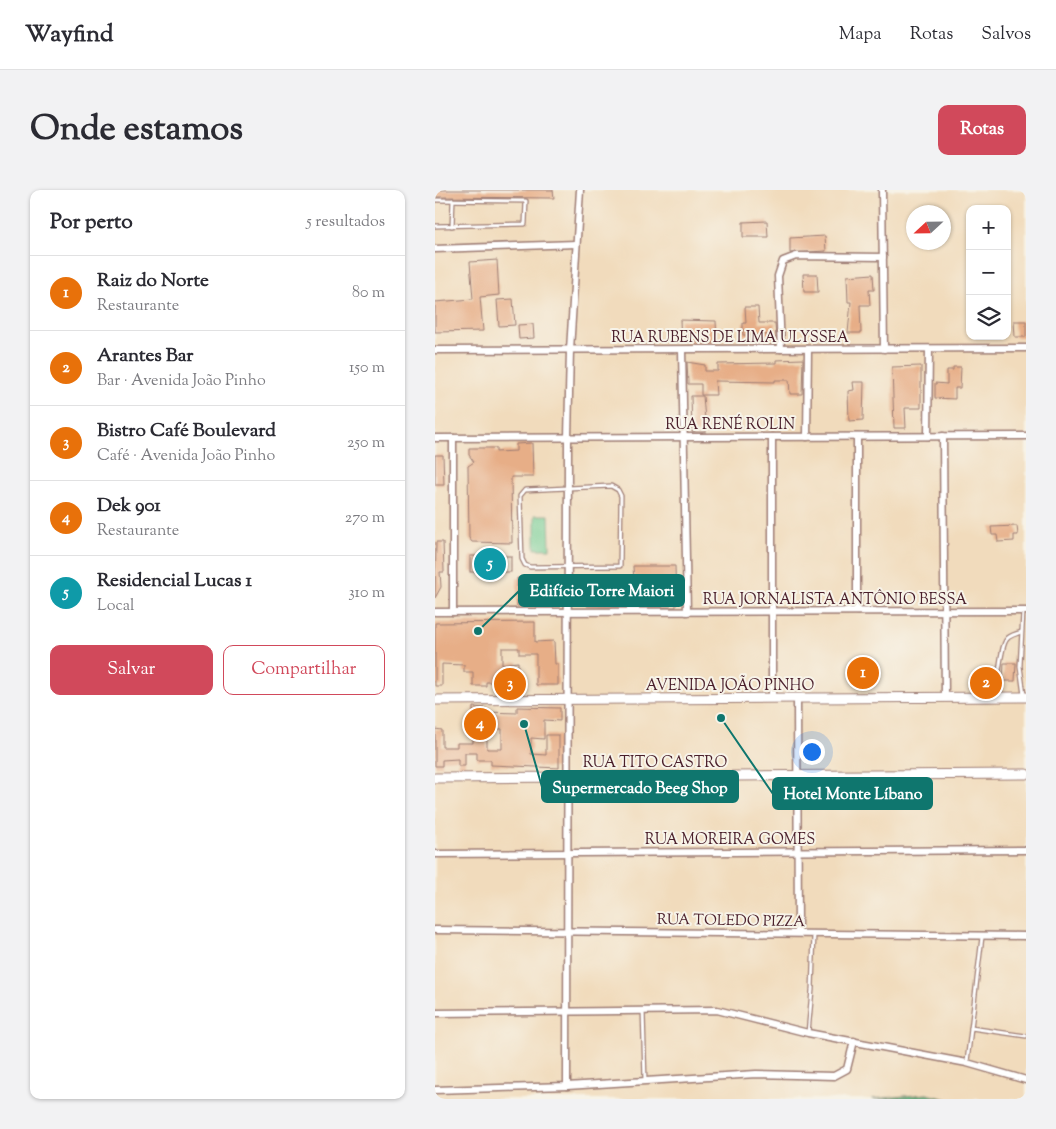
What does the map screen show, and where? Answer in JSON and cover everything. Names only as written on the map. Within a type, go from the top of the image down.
[{"type":"main road","name":"AVENIDA JOÃO PINHO","points":[[435,700],[1025,697]]},
{"type":"main road","name":"RUA TITO CASTRO","points":[[435,778],[1026,774]]},
{"type":"street","points":[[567,1086],[568,438],[570,350],[580,190]]},
{"type":"street","points":[[883,190],[884,349]]},
{"type":"street","points":[[435,249],[576,244]]},
{"type":"street","points":[[781,349],[778,276],[783,261],[796,256],[883,257]]},
{"type":"street","name":"RUA RUBENS DE LIMA ULYSSEA","points":[[435,350],[1026,348]]},
{"type":"street","points":[[807,437],[808,349]]},
{"type":"street","points":[[928,436],[929,349]]},
{"type":"street","points":[[682,350],[687,612]]},
{"type":"street","points":[[857,436],[857,611]]},
{"type":"street","points":[[943,436],[945,697]]},
{"type":"street","name":"RUA RENÉ ROLIN","points":[[435,438],[1026,436]]},
{"type":"street","points":[[772,437],[772,698]]},
{"type":"street","points":[[453,438],[453,612]]},
{"type":"street","name":"RUA JORNALISTA ANTÔNIO BESSA","points":[[435,612],[1025,611]]},
{"type":"street","points":[[797,698],[798,933]]},
{"type":"street","name":"RUA MOREIRA GOMES","points":[[435,854],[1026,850]]},
{"type":"street","name":"RUA TOLEDO PIZZA","points":[[435,930],[1026,936]]},
{"type":"street","points":[[435,1013],[717,1010],[808,1033],[967,1063],[1026,1080]]},
{"type":"street","points":[[435,1090],[567,1086],[757,1074],[834,1076],[847,1069],[854,1041]]},
{"type":"lane","points":[[435,200],[526,201],[525,224],[435,226]]},
{"type":"lane","points":[[452,226],[453,200]]},
{"type":"lane","points":[[611,486],[618,490],[621,496],[620,566],[530,567],[525,565],[522,559],[520,496],[525,490],[568,488],[611,486]]},
{"type":"lane","points":[[1025,611],[1021,632],[1021,678],[1025,697]]},
{"type":"lane","points":[[994,697],[1000,678],[1003,647],[1006,640],[1021,632]]},
{"type":"lane","points":[[808,1033],[813,990],[814,934]]},
{"type":"lane","points":[[967,1063],[982,936]]},
{"type":"lane","points":[[643,1010],[645,1081]]},
{"type":"lane","points":[[971,1028],[1026,1036]]},
{"type":"green space","points":[[535,515],[549,515],[550,549],[535,549]]},
{"type":"green space","points":[[927,1094],[947,1099],[872,1099]]},
{"type":"building","points":[[435,190],[553,190],[554,198],[435,197]]},
{"type":"building","points":[[767,221],[768,237],[743,237],[743,222]]},
{"type":"building","points":[[825,236],[826,251],[790,253],[790,238]]},
{"type":"building","points":[[497,260],[499,295],[480,297],[483,331],[435,332],[435,302],[473,299],[470,262]]},
{"type":"building","points":[[803,274],[817,274],[818,292],[804,292]]},
{"type":"building","points":[[873,274],[874,290],[869,290],[870,305],[860,305],[861,333],[848,333],[851,302],[848,302],[847,276]]},
{"type":"building","points":[[513,299],[515,325],[499,326],[497,300]]},
{"type":"building","points":[[745,307],[758,307],[759,323],[775,323],[776,338],[771,338],[771,335],[743,335],[743,323],[746,323]]},
{"type":"building","points":[[680,320],[716,321],[717,343],[681,342]]},
{"type":"building","points":[[1014,321],[1026,321],[1026,337],[1015,337]]},
{"type":"building","points":[[533,324],[534,338],[519,339],[518,325]]},
{"type":"building","points":[[803,359],[802,394],[790,394],[789,380],[775,380],[775,382],[715,381],[716,395],[701,395],[701,384],[688,384],[687,362],[705,365],[705,371],[718,371],[718,364],[776,363],[776,360]]},
{"type":"building","points":[[921,366],[921,408],[905,408],[906,428],[894,428],[892,367]]},
{"type":"building","points":[[953,367],[961,367],[960,388],[955,388],[955,399],[935,398],[935,383],[947,384],[947,370],[953,370]]},
{"type":"building","points":[[853,382],[864,382],[863,420],[849,421],[848,391],[854,390]]},
{"type":"building","points":[[691,396],[703,396],[706,432],[692,432]]},
{"type":"building","points":[[532,443],[533,477],[511,477],[512,543],[472,542],[469,538],[468,466],[474,462],[469,455],[469,448],[496,448],[496,452],[516,451],[516,444]]},
{"type":"building","points":[[435,455],[443,455],[444,485],[435,485]]},
{"type":"building","points":[[1017,526],[1018,535],[1014,535],[1014,541],[998,542],[997,535],[992,535],[991,527]]},
{"type":"building","points":[[436,542],[443,542],[444,572],[440,572],[441,587],[435,598]]},
{"type":"building","points":[[470,556],[511,556],[511,572],[470,572]]},
{"type":"building","points":[[633,566],[675,566],[676,607],[587,606],[587,581],[634,582]]},
{"type":"building","points":[[560,577],[561,606],[517,606],[517,578]]},
{"type":"building","points":[[535,622],[535,642],[554,641],[555,664],[558,664],[558,685],[536,685],[536,654],[519,654],[519,648],[502,648],[502,664],[518,662],[518,686],[503,686],[503,682],[486,682],[486,686],[473,686],[473,672],[464,672],[464,665],[442,664],[442,686],[435,686],[435,623]]},
{"type":"building","points":[[1004,663],[1016,663],[1015,681],[1003,681]]},
{"type":"building","points":[[473,707],[486,708],[486,712],[517,713],[517,707],[560,708],[560,721],[544,720],[544,739],[531,738],[531,754],[546,755],[546,735],[559,735],[559,768],[491,765],[491,760],[477,760],[477,753],[465,753],[465,766],[458,766],[458,759],[442,760],[442,766],[435,766],[435,729],[442,730],[442,747],[457,747],[457,743],[473,743]],"holes":[[[487,728],[502,729],[502,749],[487,749]]]},
{"type":"place","name":"Residencial Lucas 1","points":[[490,564]]},
{"type":"place","name":"Edifício Torre Maiori","points":[[478,631]]},
{"type":"place","name":"Raiz do Norte","points":[[863,673]]},
{"type":"place","name":"Arantes Bar","points":[[986,683]]},
{"type":"place","name":"Bistro Café Boulevard","points":[[510,684]]},
{"type":"place","name":"Hotel Monte Líbano","points":[[721,718]]},
{"type":"place","name":"Dek 901","points":[[480,724]]},
{"type":"place","name":"Supermercado Beeg Shop","points":[[524,724]]}]
